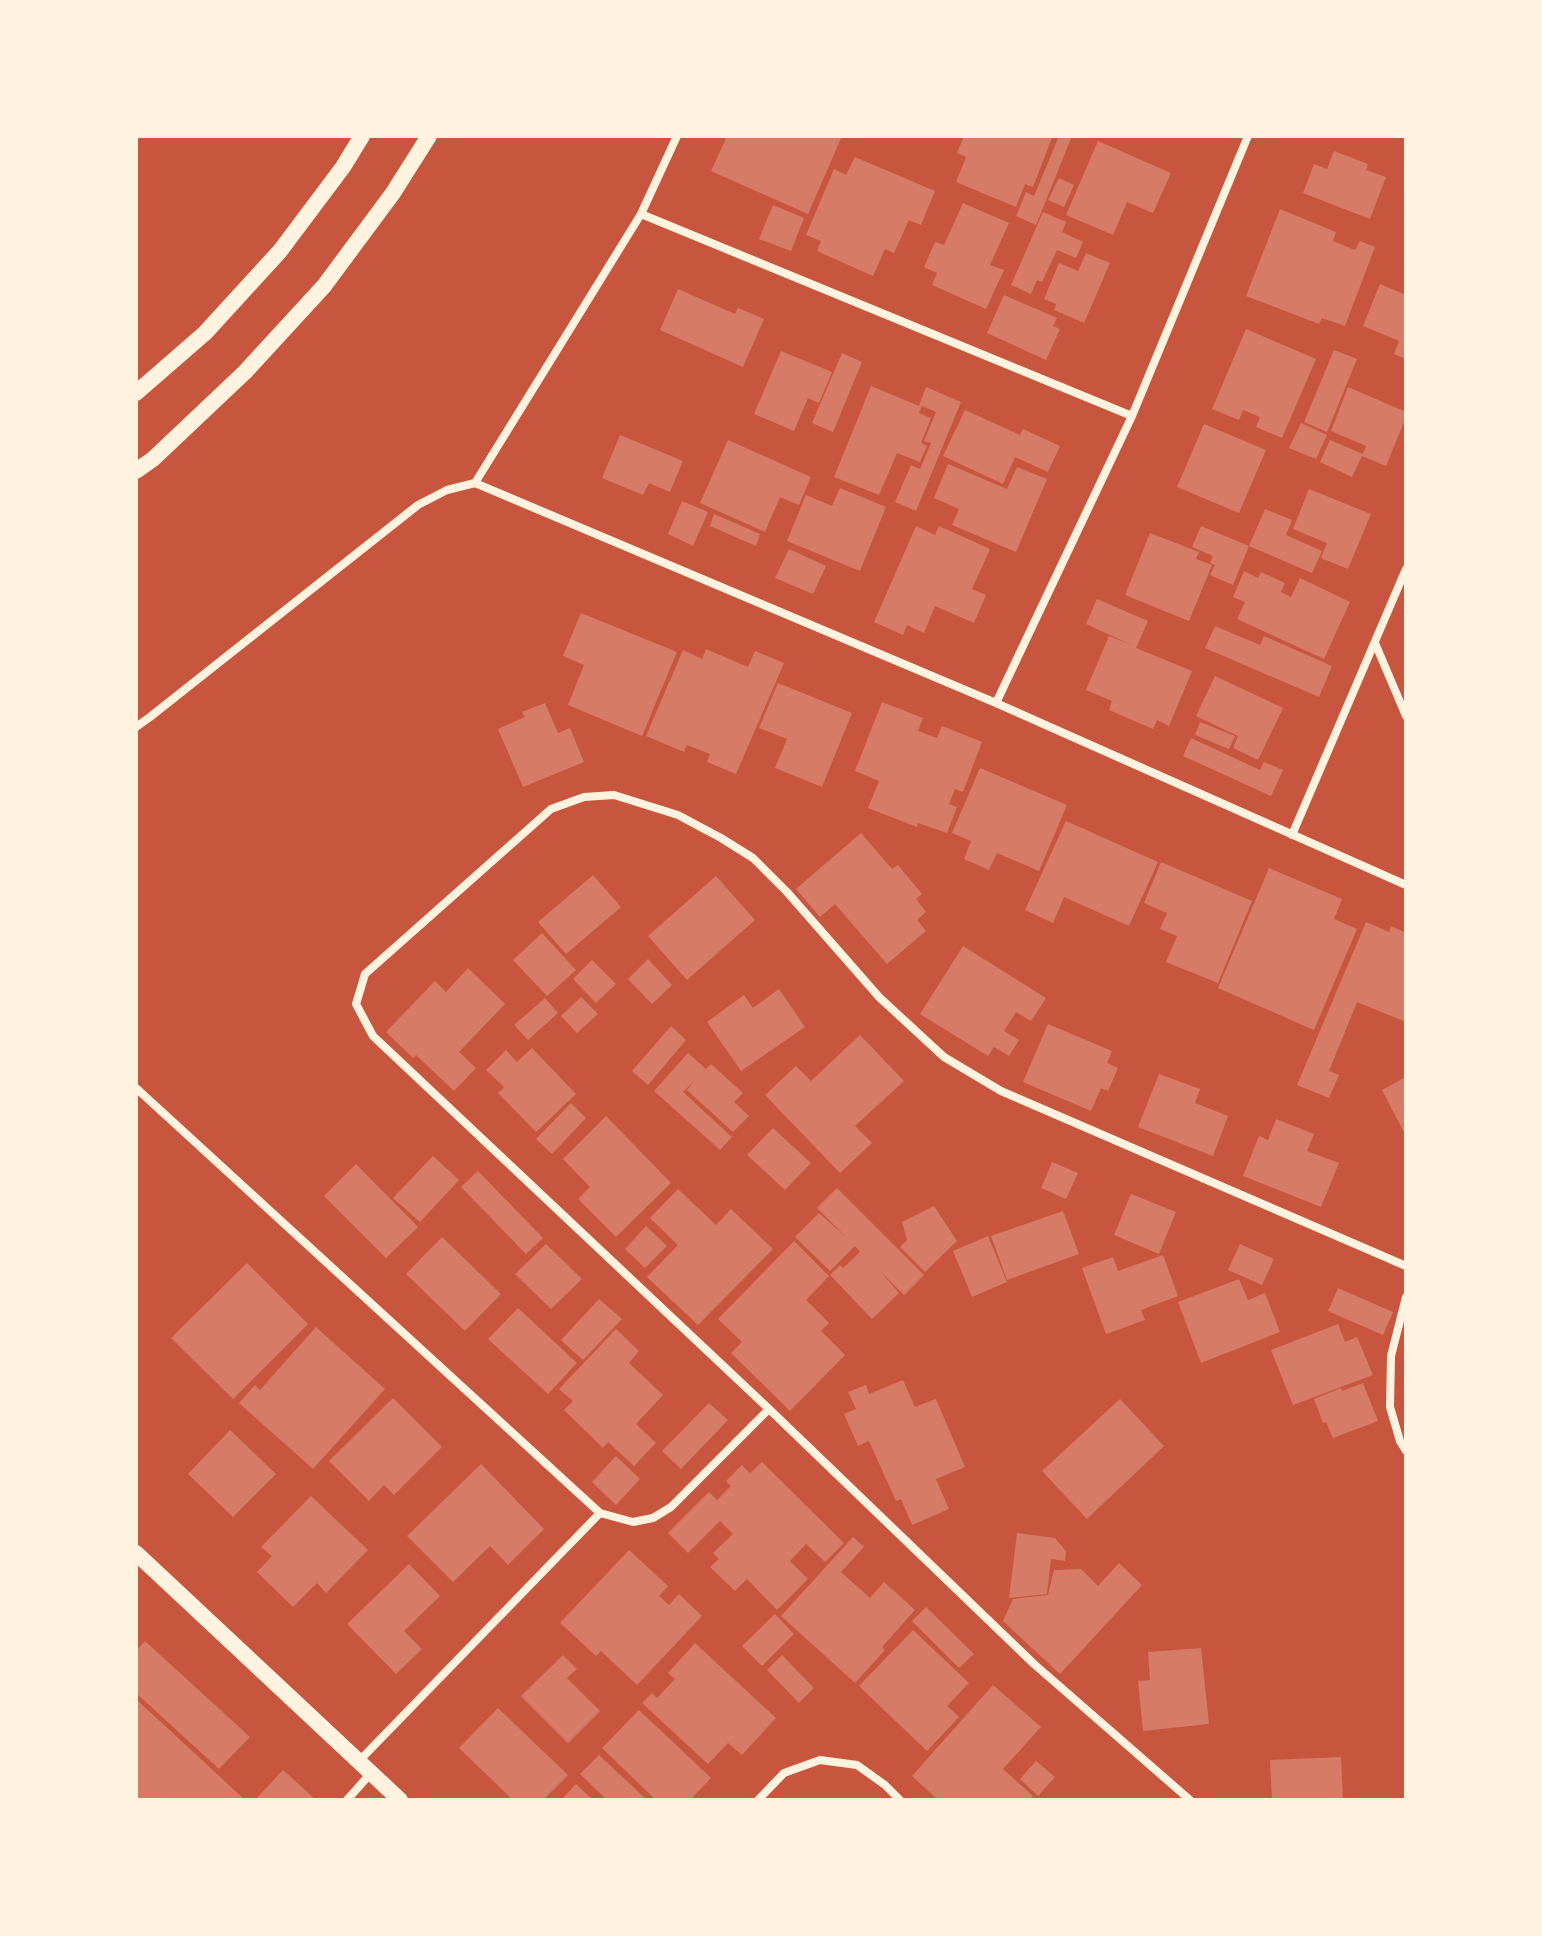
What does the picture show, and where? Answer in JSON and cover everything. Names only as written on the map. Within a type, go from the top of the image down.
[{"type":"main road","points":[[136,393],[205,333],[280,251],[343,167],[362,136]]},
{"type":"main road","points":[[136,471],[153,459],[245,372],[324,286],[393,193],[429,136]]},
{"type":"main road","points":[[136,1553],[400,1800]]},
{"type":"street","points":[[475,483],[641,214],[677,136]]},
{"type":"street","points":[[996,703],[1132,416],[1248,136]]},
{"type":"street","points":[[641,214],[1132,416]]},
{"type":"street","points":[[136,727],[418,505],[447,490],[475,483],[996,703],[1406,885]]},
{"type":"street","points":[[1292,835],[1406,569]]},
{"type":"street","points":[[1375,643],[1406,716]]},
{"type":"street","points":[[1190,1800],[1034,1664],[373,1036],[356,1004],[365,974],[551,809],[584,797],[614,795],[678,815],[753,858],[879,997],[944,1057],[1001,1091],[1406,1266]]},
{"type":"street","points":[[136,1088],[600,1513],[633,1522],[653,1518],[671,1507],[769,1409]]},
{"type":"street","points":[[1406,1297],[1391,1356],[1390,1407],[1406,1451]]},
{"type":"street","points":[[347,1800],[365,1767],[600,1513]]},
{"type":"street","points":[[758,1800],[784,1773],[820,1760],[857,1765],[900,1800]]},
{"type":"building","points":[[727,136],[842,136],[808,214],[711,171]]},
{"type":"building","points":[[964,136],[1052,138],[1033,187],[1025,184],[1016,207],[956,182],[966,157],[957,153]]},
{"type":"building","points":[[1059,136],[1072,136],[1036,225],[1016,216],[1026,192],[1034,196]]},
{"type":"building","points":[[1098,141],[1171,173],[1153,213],[1127,202],[1113,235],[1066,215]]},
{"type":"building","points":[[1334,151],[1368,164],[1366,170],[1386,177],[1370,219],[1303,193],[1314,164],[1327,169]]},
{"type":"building","points":[[855,157],[935,191],[921,225],[909,220],[894,253],[885,249],[873,276],[817,251],[821,241],[806,235],[834,169],[846,175]]},
{"type":"building","points":[[1059,178],[1074,185],[1064,207],[1048,200]]},
{"type":"building","points":[[963,203],[1009,223],[990,265],[1004,270],[986,309],[932,285],[937,273],[924,267],[935,242],[944,245]]},
{"type":"building","points":[[773,205],[804,218],[791,251],[759,239]]},
{"type":"building","points":[[1280,209],[1336,232],[1333,241],[1355,250],[1360,241],[1375,247],[1345,326],[1322,318],[1319,324],[1246,296]]},
{"type":"building","points":[[1043,212],[1066,222],[1062,232],[1083,242],[1076,258],[1057,250],[1042,282],[1037,280],[1031,294],[1011,285]]},
{"type":"building","points":[[1086,253],[1110,263],[1084,323],[1054,310],[1056,304],[1044,299],[1059,263],[1078,271]]},
{"type":"building","points":[[1380,284],[1406,295],[1406,359],[1394,354],[1399,341],[1363,326]]},
{"type":"building","points":[[678,289],[735,314],[738,308],[764,319],[743,367],[660,330]]},
{"type":"building","points":[[1004,295],[1057,318],[1053,326],[1060,329],[1046,360],[987,333]]},
{"type":"building","points":[[1246,329],[1316,359],[1282,438],[1256,427],[1260,417],[1243,410],[1239,420],[1212,409]]},
{"type":"building","points":[[1334,350],[1357,359],[1327,432],[1304,422]]},
{"type":"building","points":[[781,351],[832,372],[819,403],[808,398],[794,431],[754,414]]},
{"type":"building","points":[[842,353],[862,362],[833,432],[812,423]]},
{"type":"building","points":[[871,386],[919,406],[926,387],[961,402],[916,511],[895,502],[911,465],[920,469],[931,443],[924,441],[936,412],[922,406],[919,413],[931,418],[921,443],[927,446],[920,462],[897,453],[879,495],[834,477]]},
{"type":"building","points":[[1348,387],[1406,412],[1386,466],[1362,456],[1352,477],[1320,462],[1330,440],[1363,454],[1366,446],[1331,431]]},
{"type":"building","points":[[965,410],[1020,435],[1023,429],[1060,446],[1048,472],[1015,457],[1003,484],[943,456]]},
{"type":"building","points":[[1301,423],[1327,435],[1316,459],[1289,448]]},
{"type":"building","points":[[1204,424],[1266,450],[1239,513],[1177,487]]},
{"type":"building","points":[[620,435],[683,461],[670,492],[649,483],[643,495],[602,478]]},
{"type":"building","points":[[728,440],[811,477],[799,505],[780,497],[765,532],[700,503]]},
{"type":"building","points":[[948,464],[1007,489],[1017,467],[1047,479],[1016,552],[952,525],[959,509],[934,498]]},
{"type":"building","points":[[840,488],[886,507],[860,571],[787,541],[806,495],[832,506]]},
{"type":"building","points":[[1309,489],[1371,514],[1348,569],[1321,558],[1327,543],[1293,529]]},
{"type":"building","points":[[682,501],[708,512],[693,546],[668,534]]},
{"type":"building","points":[[1265,509],[1292,520],[1286,535],[1322,551],[1312,573],[1249,546]]},
{"type":"building","points":[[714,514],[760,534],[756,546],[710,526]]},
{"type":"building","points":[[916,526],[935,535],[939,526],[990,549],[972,589],[986,595],[974,623],[935,606],[924,633],[907,625],[903,635],[874,622]]},
{"type":"building","points":[[1201,526],[1249,546],[1233,585],[1210,575],[1215,565],[1210,563],[1213,556],[1192,547]]},
{"type":"building","points":[[1150,533],[1199,552],[1196,559],[1212,565],[1189,621],[1125,595]]},
{"type":"building","points":[[789,549],[826,566],[813,594],[775,578]]},
{"type":"building","points":[[1244,571],[1258,578],[1261,572],[1285,583],[1281,592],[1291,597],[1300,578],[1350,602],[1324,659],[1237,619],[1245,602],[1233,597]]},
{"type":"building","points":[[1097,599],[1148,621],[1136,648],[1192,671],[1169,726],[1157,720],[1153,729],[1109,710],[1112,701],[1086,690],[1109,636],[1132,645],[1086,624]]},
{"type":"building","points":[[581,613],[677,652],[642,736],[568,705],[584,665],[563,656]]},
{"type":"building","points":[[1215,626],[1260,645],[1264,636],[1332,666],[1319,697],[1205,648]]},
{"type":"building","points":[[706,649],[748,667],[755,651],[784,663],[736,774],[707,762],[710,754],[687,745],[684,752],[646,736],[683,650],[702,659]]},
{"type":"building","points":[[1215,676],[1283,708],[1258,760],[1233,748],[1238,736],[1196,716]]},
{"type":"building","points":[[778,683],[852,713],[822,787],[775,768],[787,739],[759,728]]},
{"type":"building","points":[[882,702],[923,718],[918,731],[937,738],[942,726],[982,742],[963,792],[955,789],[949,804],[957,807],[947,833],[918,823],[917,827],[868,808],[879,781],[855,771]]},
{"type":"building","points":[[545,703],[558,733],[570,728],[584,762],[523,787],[498,729],[525,717],[522,712]]},
{"type":"building","points":[[1200,722],[1235,736],[1229,749],[1195,735]]},
{"type":"building","points":[[1191,738],[1260,770],[1264,762],[1283,770],[1271,796],[1183,756]]},
{"type":"building","points":[[980,768],[1067,805],[1039,871],[997,853],[989,870],[964,859],[971,841],[952,833]]},
{"type":"building","points":[[1066,821],[1158,862],[1129,926],[1064,897],[1053,923],[1025,910]]},
{"type":"building","points":[[861,833],[892,869],[898,865],[922,894],[916,899],[926,912],[917,920],[926,931],[887,964],[835,904],[820,917],[796,889]]},
{"type":"building","points":[[1161,862],[1252,901],[1218,983],[1166,962],[1177,936],[1160,929],[1167,913],[1144,903]]},
{"type":"building","points":[[1269,868],[1342,899],[1334,919],[1357,929],[1314,1030],[1218,988]]},
{"type":"building","points":[[593,875],[621,907],[566,954],[538,922]]},
{"type":"building","points":[[716,876],[755,920],[687,980],[648,936]]},
{"type":"building","points":[[1366,922],[1389,932],[1391,926],[1406,933],[1406,1022],[1357,1002],[1329,1071],[1339,1075],[1329,1098],[1297,1085]]},
{"type":"building","points":[[542,933],[576,970],[547,996],[513,960]]},
{"type":"building","points":[[963,946],[1046,998],[1031,1021],[1016,1012],[1004,1031],[1019,1040],[1009,1056],[994,1047],[988,1056],[920,1014]]},
{"type":"building","points":[[648,959],[672,985],[652,1004],[628,979]]},
{"type":"building","points":[[592,960],[616,984],[596,1003],[573,979]]},
{"type":"building","points":[[468,968],[505,1004],[459,1052],[476,1068],[454,1091],[386,1032],[435,981],[446,992]]},
{"type":"building","points":[[779,989],[805,1027],[741,1071],[707,1022],[744,995],[753,1008]]},
{"type":"building","points":[[581,997],[598,1014],[577,1033],[561,1016]]},
{"type":"building","points":[[545,998],[558,1013],[528,1040],[514,1025]]},
{"type":"building","points":[[1048,1024],[1112,1051],[1107,1063],[1118,1068],[1108,1091],[1101,1088],[1091,1111],[1023,1082]]},
{"type":"building","points":[[671,1026],[686,1040],[648,1085],[632,1071]]},
{"type":"building","points":[[860,1035],[904,1081],[855,1126],[872,1143],[840,1173],[765,1095],[796,1066],[811,1081]]},
{"type":"building","points":[[532,1048],[576,1094],[536,1132],[498,1093],[504,1087],[486,1070],[506,1050],[517,1062]]},
{"type":"building","points":[[688,1053],[706,1069],[711,1064],[743,1093],[734,1102],[749,1116],[733,1132],[687,1090],[694,1081],[683,1092],[732,1137],[720,1150],[654,1091]]},
{"type":"building","points":[[1159,1074],[1200,1089],[1195,1103],[1228,1116],[1213,1156],[1138,1127]]},
{"type":"building","points":[[1406,1077],[1406,1136],[1382,1090]]},
{"type":"building","points":[[571,1103],[586,1118],[552,1154],[536,1139]]},
{"type":"building","points":[[606,1116],[671,1183],[616,1237],[578,1199],[590,1187],[563,1159]]},
{"type":"building","points":[[1276,1119],[1314,1134],[1307,1151],[1339,1163],[1321,1207],[1243,1176],[1259,1136],[1268,1140]]},
{"type":"building","points":[[773,1128],[811,1163],[785,1190],[747,1155]]},
{"type":"building","points":[[433,1156],[459,1180],[420,1222],[393,1198]]},
{"type":"building","points":[[1052,1162],[1078,1173],[1066,1199],[1041,1188]]},
{"type":"building","points":[[356,1164],[418,1227],[386,1258],[324,1196]]},
{"type":"building","points":[[478,1171],[543,1238],[526,1254],[461,1187]]},
{"type":"building","points":[[837,1188],[924,1275],[904,1295],[880,1271],[899,1293],[872,1319],[830,1275],[860,1252],[855,1246],[830,1271],[795,1237],[819,1213],[847,1238],[817,1208]]},
{"type":"building","points":[[678,1189],[716,1225],[731,1209],[773,1249],[698,1325],[647,1277],[678,1245],[650,1218]]},
{"type":"building","points":[[1131,1194],[1176,1212],[1159,1254],[1114,1235]]},
{"type":"building","points":[[934,1206],[957,1241],[925,1272],[900,1247],[907,1240],[902,1222]]},
{"type":"building","points":[[1063,1211],[1079,1254],[1007,1280],[991,1236]]},
{"type":"building","points":[[646,1226],[667,1246],[645,1268],[625,1249]]},
{"type":"building","points":[[988,1236],[1007,1282],[972,1297],[953,1251]]},
{"type":"building","points":[[442,1237],[501,1294],[465,1331],[406,1274]]},
{"type":"building","points":[[794,1241],[829,1276],[806,1300],[829,1323],[821,1331],[845,1355],[790,1411],[731,1353],[742,1342],[718,1319]]},
{"type":"building","points":[[546,1244],[582,1279],[551,1309],[515,1274]]},
{"type":"building","points":[[1240,1244],[1274,1259],[1262,1285],[1228,1270]]},
{"type":"building","points":[[1163,1255],[1178,1296],[1141,1310],[1145,1320],[1106,1334],[1082,1268],[1113,1257],[1118,1271]]},
{"type":"building","points":[[247,1263],[308,1324],[233,1399],[171,1338]]},
{"type":"building","points":[[1239,1279],[1248,1300],[1265,1293],[1280,1332],[1201,1363],[1178,1302]]},
{"type":"building","points":[[1338,1288],[1393,1312],[1383,1335],[1328,1311]]},
{"type":"building","points":[[599,1299],[622,1319],[583,1360],[561,1340]]},
{"type":"building","points":[[518,1308],[577,1363],[548,1394],[488,1339]]},
{"type":"building","points":[[1338,1324],[1345,1342],[1357,1337],[1373,1375],[1293,1405],[1271,1350]]},
{"type":"building","points":[[316,1327],[385,1389],[313,1469],[239,1403],[255,1385],[260,1390]]},
{"type":"building","points":[[616,1329],[639,1351],[629,1363],[663,1395],[636,1424],[656,1443],[634,1466],[608,1442],[603,1448],[564,1410],[573,1401],[559,1389]]},
{"type":"building","points":[[903,1380],[915,1407],[936,1399],[965,1467],[936,1479],[949,1509],[912,1525],[901,1499],[896,1501],[869,1441],[858,1446],[844,1414],[856,1409],[848,1392],[866,1385],[869,1394]]},
{"type":"building","points":[[1363,1383],[1378,1421],[1333,1438],[1326,1422],[1323,1423],[1314,1399]]},
{"type":"building","points":[[393,1398],[442,1447],[394,1495],[384,1485],[369,1501],[329,1461]]},
{"type":"building","points":[[1120,1399],[1164,1446],[1087,1519],[1042,1471]]},
{"type":"building","points":[[709,1403],[728,1420],[681,1469],[662,1451]]},
{"type":"building","points":[[230,1430],[276,1474],[233,1517],[188,1474]]},
{"type":"building","points":[[616,1456],[640,1479],[616,1505],[592,1482]]},
{"type":"building","points":[[762,1462],[844,1543],[825,1562],[806,1544],[790,1561],[808,1579],[777,1610],[747,1579],[735,1591],[710,1567],[719,1559],[713,1553],[733,1534],[720,1521],[688,1553],[668,1533],[709,1492],[717,1500],[731,1486],[726,1481],[742,1465],[750,1473]]},
{"type":"building","points":[[481,1464],[544,1529],[508,1565],[490,1546],[453,1582],[407,1536]]},
{"type":"building","points":[[311,1496],[368,1550],[326,1593],[317,1583],[293,1607],[257,1572],[272,1556],[261,1547]]},
{"type":"building","points":[[1017,1533],[1055,1538],[1066,1551],[1065,1561],[1051,1559],[1047,1594],[1009,1598]]},
{"type":"building","points":[[853,1537],[864,1547],[841,1572],[870,1598],[884,1582],[915,1610],[855,1683],[781,1616]]},
{"type":"building","points":[[629,1550],[668,1586],[659,1596],[669,1605],[679,1594],[702,1616],[637,1685],[601,1651],[596,1656],[560,1623]]},
{"type":"building","points":[[1119,1563],[1142,1585],[1060,1674],[1003,1621],[1013,1599],[1048,1595],[1054,1570],[1081,1569],[1098,1586]]},
{"type":"building","points":[[409,1564],[440,1596],[404,1631],[422,1649],[396,1674],[347,1624]]},
{"type":"building","points":[[926,1607],[974,1654],[959,1668],[912,1621]]},
{"type":"building","points":[[775,1614],[794,1634],[762,1666],[742,1646]]},
{"type":"building","points":[[913,1630],[969,1683],[947,1706],[959,1717],[927,1751],[859,1686]]},
{"type":"building","points":[[145,1641],[250,1737],[219,1769],[136,1693],[136,1651]]},
{"type":"building","points":[[695,1643],[776,1718],[742,1755],[728,1743],[708,1764],[642,1703],[652,1693],[657,1698],[675,1679],[668,1673]]},
{"type":"building","points":[[1201,1648],[1209,1724],[1143,1731],[1138,1681],[1150,1680],[1148,1652]]},
{"type":"building","points":[[563,1655],[577,1669],[567,1678],[600,1711],[568,1743],[521,1696]]},
{"type":"building","points":[[782,1655],[814,1688],[799,1703],[767,1670]]},
{"type":"building","points":[[993,1685],[1041,1727],[1003,1769],[1033,1796],[1029,1800],[960,1800],[957,1797],[955,1800],[938,1800],[912,1776]]},
{"type":"building","points":[[136,1699],[245,1800],[136,1800]]},
{"type":"building","points":[[498,1708],[568,1775],[543,1800],[513,1800],[459,1748]]},
{"type":"building","points":[[639,1710],[711,1778],[690,1800],[656,1800],[602,1748]]},
{"type":"building","points":[[599,1755],[647,1800],[607,1800],[580,1774]]},
{"type":"building","points":[[1341,1757],[1343,1800],[1272,1800],[1270,1760]]},
{"type":"building","points":[[1036,1761],[1055,1777],[1038,1796],[1020,1779]]},
{"type":"building","points":[[283,1770],[316,1800],[255,1800]]},
{"type":"building","points":[[576,1784],[593,1800],[561,1800]]}]
